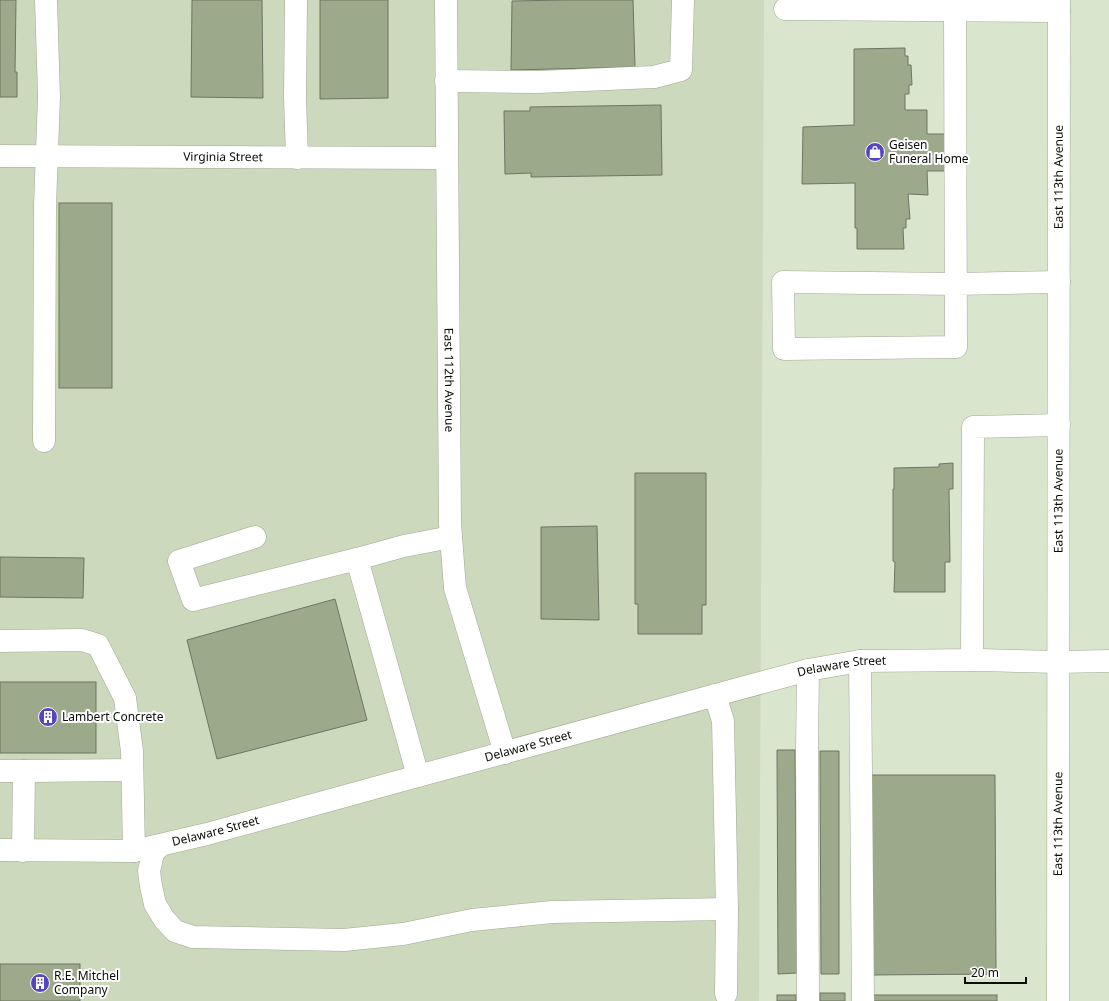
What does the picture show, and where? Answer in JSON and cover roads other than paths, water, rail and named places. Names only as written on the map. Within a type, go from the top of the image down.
[{"type":"street","points":[[44,441],[45,214],[49,97],[46,0]]},
{"type":"street","points":[[296,0],[295,97],[297,158]]},
{"type":"street","name":"East 112th Avenue","points":[[446,0],[451,537],[455,588],[505,753]]},
{"type":"street","points":[[446,81],[538,82],[654,77],[681,70],[683,0]]},
{"type":"street","points":[[785,9],[955,12],[1059,6]]},
{"type":"street","name":"East 113th Avenue","points":[[1058,1001],[1059,6]]},
{"type":"street","points":[[955,12],[956,284],[956,347],[784,349],[783,282],[956,284],[1059,282]]},
{"type":"street","name":"Virginia Street","points":[[0,156],[447,158]]},
{"type":"street","points":[[972,660],[973,427],[1059,425]]},
{"type":"street","points":[[255,537],[179,561],[193,600],[404,546],[451,537]]},
{"type":"street","points":[[357,559],[418,776]]},
{"type":"street","points":[[0,641],[82,640],[98,645],[125,698],[132,751],[134,851]]},
{"type":"street","name":"Delaware Street","points":[[0,850],[134,851],[161,845],[207,834],[808,670],[860,662],[972,660],[1058,662],[1109,661]]},
{"type":"street","points":[[860,662],[863,1001]]},
{"type":"street","points":[[808,670],[808,1001]]},
{"type":"street","points":[[715,695],[723,721],[727,909],[726,994]]},
{"type":"street","points":[[0,771],[132,770]]},
{"type":"street","points":[[22,851],[24,771]]},
{"type":"street","points":[[161,845],[152,853],[149,871],[155,904],[164,919],[175,931],[193,936],[344,940],[404,934],[472,920],[552,912],[727,909]]},
{"type":"place","name":"Geisen Funeral Home","points":[[875,152]]},
{"type":"place","name":"Lambert Concrete","points":[[48,717]]},
{"type":"place","name":"R.E. Mitchel Company","points":[[40,983]]}]
